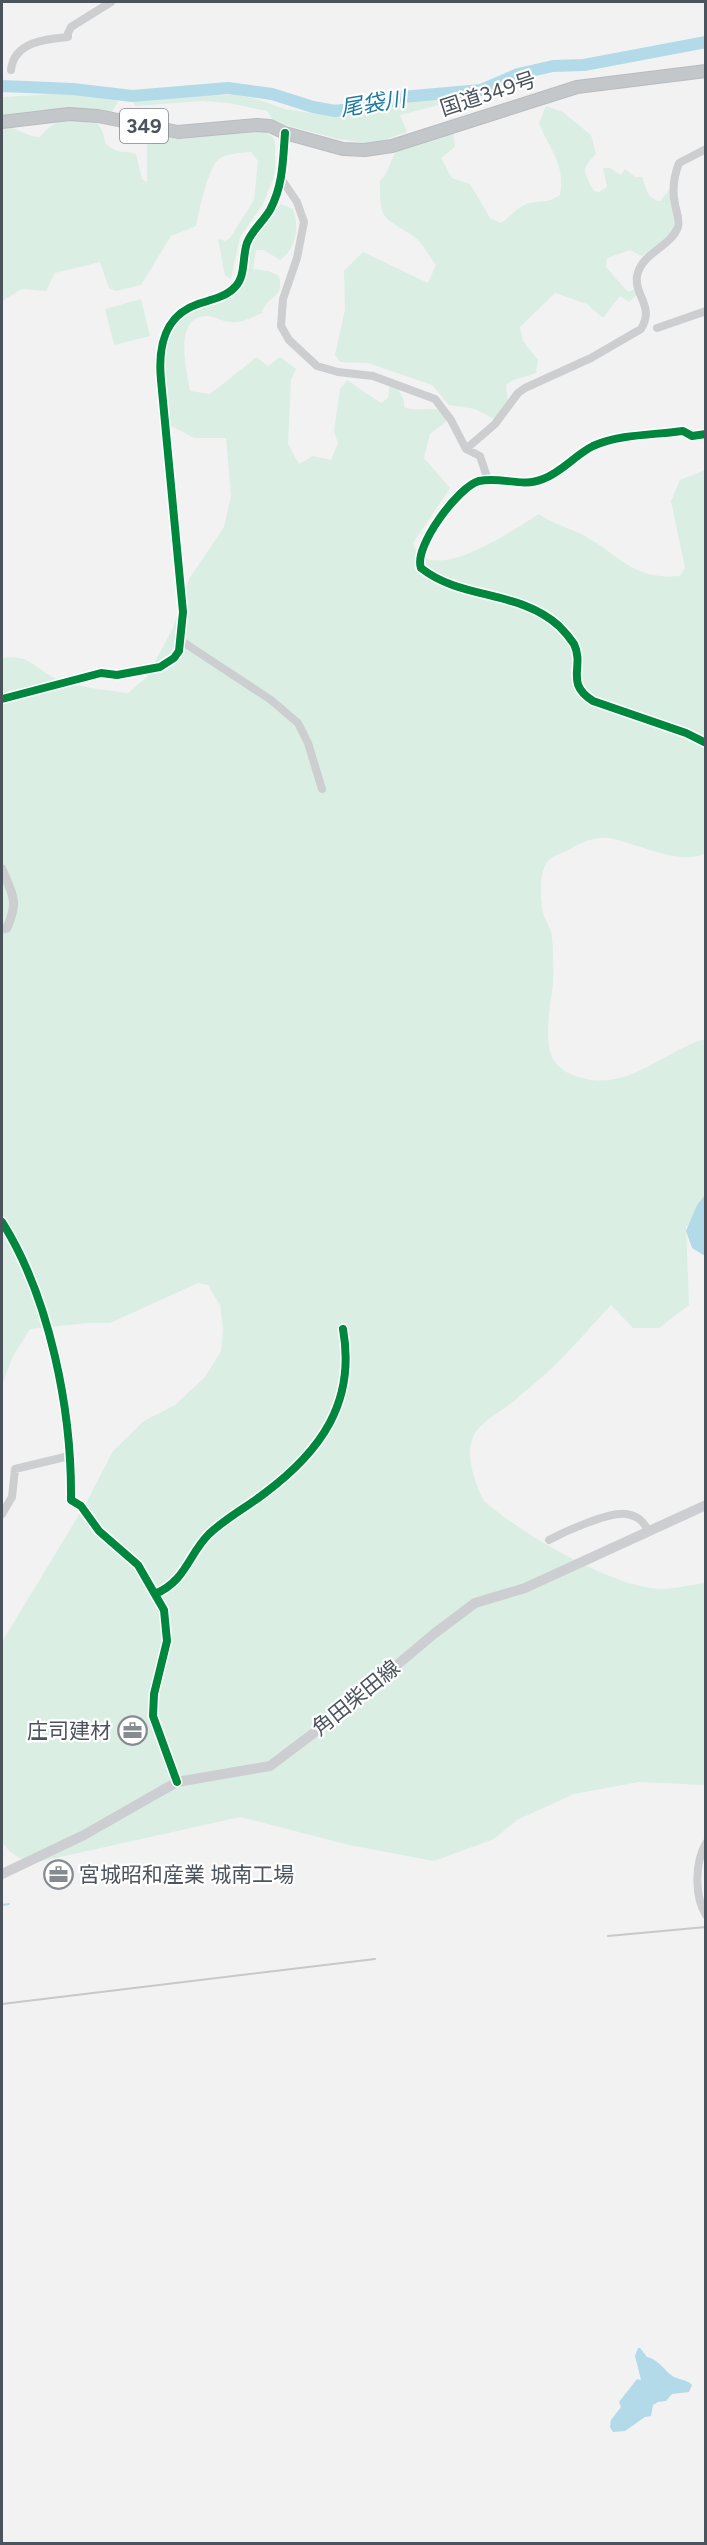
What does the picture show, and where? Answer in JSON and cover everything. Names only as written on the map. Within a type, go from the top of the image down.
[{"type":"highway","name":"国道349号","points":[[2,122],[43,115],[86,115],[171,131],[270,126],[285,133],[343,149],[365,150],[382,148],[577,87],[705,71]]},
{"type":"main road","name":"角田柴田線","points":[[2,1874],[84,1835],[177,1782],[270,1766],[335,1717],[435,1633],[475,1603],[525,1588],[705,1505]]},
{"type":"street","points":[[11,70],[15,56],[25,47],[43,40],[68,37],[71,27],[111,2]]},
{"type":"street","points":[[2,699],[101,673],[117,675],[160,667],[174,658],[179,651],[183,612],[161,380],[162,342],[172,321],[184,312],[222,296],[237,286],[248,241],[270,211],[282,180],[285,133]]},
{"type":"street","points":[[466,449],[495,424],[518,393],[525,388],[591,358],[641,329],[646,312],[637,284],[639,271],[648,256],[668,241],[677,228],[678,214],[674,195],[675,173],[679,163],[705,149]]},
{"type":"street","points":[[282,180],[297,202],[304,222],[297,258],[282,299],[281,326],[289,340],[317,366],[338,372],[373,376],[435,399],[451,420],[466,449],[480,456],[488,480]]},
{"type":"street","points":[[657,328],[705,311]]},
{"type":"street","points":[[705,434],[692,436],[683,431],[610,440],[584,451],[541,480],[522,483],[488,480],[469,484],[438,522],[419,557],[421,568],[441,580],[523,604],[540,612],[559,627],[574,645],[578,688],[592,701],[686,733],[705,743]]},
{"type":"street","points":[[180,640],[271,700],[298,723],[308,743],[322,789]]},
{"type":"street","points":[[2,869],[14,896],[16,909],[8,928],[2,929]]},
{"type":"street","points":[[2,1222],[26,1266],[38,1295],[56,1369],[69,1456],[71,1500],[81,1506],[99,1531],[138,1565],[144,1580],[164,1610],[167,1641],[154,1694],[153,1716],[177,1782]]},
{"type":"street","points":[[155,1594],[168,1588],[185,1570],[208,1536],[277,1484],[320,1438],[338,1407],[346,1382],[347,1354],[343,1329]]},
{"type":"street","points":[[2,1514],[12,1497],[15,1469],[69,1456]]},
{"type":"street","points":[[549,1540],[620,1514],[642,1520],[648,1530]]},
{"type":"street","points":[[705,1843],[699,1862],[698,1897],[705,1915]]},
{"type":"green space","points":[[70,93],[118,101],[112,112],[63,109],[2,116],[2,97]]},
{"type":"green space","points":[[234,95],[253,98],[285,109],[323,115],[355,115],[401,101],[451,98],[453,112],[439,105],[400,115],[407,132],[372,144],[338,139],[274,122],[267,111],[229,103],[202,101],[135,106],[132,99],[155,96]]},
{"type":"green space","points":[[546,106],[563,112],[591,135],[596,154],[585,171],[594,191],[599,192],[607,187],[603,168],[610,168],[621,175],[625,169],[635,177],[642,177],[648,192],[656,200],[660,201],[671,188],[673,229],[663,242],[642,256],[630,250],[607,258],[606,267],[628,292],[635,289],[639,293],[629,302],[620,296],[603,318],[587,304],[555,293],[520,327],[523,341],[538,360],[536,373],[506,385],[508,401],[494,419],[475,409],[449,405],[432,385],[368,363],[340,362],[335,355],[345,310],[344,271],[363,252],[428,283],[436,265],[416,239],[389,220],[382,211],[380,181],[397,151],[415,142],[453,132],[455,147],[441,158],[452,178],[470,184],[490,218],[501,223],[524,205],[550,200],[560,195],[559,166],[539,123]]},
{"type":"green space","points":[[91,118],[101,129],[105,143],[110,147],[117,151],[136,154],[142,179],[147,182],[147,135],[205,135],[258,130],[268,133],[275,140],[273,179],[263,204],[240,237],[231,279],[225,276],[218,239],[225,241],[230,238],[254,200],[258,161],[251,152],[219,159],[211,171],[204,190],[196,226],[171,236],[141,285],[116,291],[109,288],[100,262],[55,273],[46,291],[22,289],[2,301],[2,127],[40,137],[51,126],[62,120]]},
{"type":"green space","points":[[281,204],[293,209],[296,230],[293,244],[280,260],[264,250],[256,250],[253,269],[269,271],[279,276],[280,289],[264,307],[262,313],[251,318],[231,322],[208,316],[197,318],[190,324],[184,346],[190,391],[210,394],[257,357],[268,366],[280,357],[296,369],[291,380],[288,444],[299,464],[313,456],[331,460],[338,443],[334,431],[340,389],[347,380],[381,403],[388,398],[390,385],[396,385],[404,400],[404,407],[440,410],[447,421],[430,434],[424,458],[450,488],[413,543],[422,556],[436,561],[473,551],[494,542],[539,514],[585,536],[639,571],[664,576],[680,576],[685,568],[671,501],[680,480],[705,470],[705,853],[695,857],[684,857],[609,838],[592,839],[553,856],[543,870],[541,886],[545,919],[552,934],[553,954],[548,1042],[553,1059],[558,1065],[568,1073],[579,1077],[613,1080],[629,1075],[705,1039],[705,1232],[686,1226],[689,1305],[659,1328],[633,1328],[611,1305],[551,1369],[481,1426],[471,1442],[470,1459],[477,1486],[484,1501],[520,1528],[568,1556],[617,1579],[640,1586],[665,1589],[705,1583],[705,1785],[639,1782],[574,1794],[517,1820],[494,1839],[434,1861],[349,1845],[240,1817],[33,1863],[15,1855],[2,1841],[2,1642],[86,1503],[113,1451],[144,1421],[175,1405],[205,1377],[221,1351],[223,1329],[220,1305],[208,1285],[198,1283],[110,1323],[30,1329],[13,1356],[2,1385],[2,658],[21,658],[62,681],[111,691],[128,693],[147,677],[173,628],[189,579],[224,527],[231,496],[226,438],[194,438],[171,426],[165,398],[162,349],[176,325],[189,313],[224,300],[242,287],[247,273],[250,245],[275,208]]},
{"type":"green space","points":[[141,299],[150,336],[114,345],[105,309]]},
{"type":"water","points":[[705,1195],[705,1256],[692,1248],[686,1231],[697,1205]]},
{"type":"water","points":[[638,2348],[674,2377],[692,2385],[689,2392],[672,2394],[666,2401],[653,2405],[651,2416],[645,2417],[625,2431],[613,2432],[610,2427],[611,2420],[621,2407],[619,2402],[637,2379],[641,2380],[635,2356]]},
{"type":"waterway","name":"尾袋川","points":[[2,86],[73,89],[132,96],[228,88],[272,94],[313,107],[335,111],[379,105],[402,97],[481,90],[518,74],[553,66],[584,65],[706,42]]},
{"type":"waterway","points":[[2,1905],[9,1904]]},
{"type":"railway","points":[[608,1936],[706,1927]]},
{"type":"railway","points":[[2,2004],[375,1959]]},
{"type":"cycle path","points":[[2,699],[101,673],[117,675],[160,667],[174,658],[179,651],[183,612],[160,368],[162,345],[170,325],[177,316],[186,309],[218,298],[238,283],[247,243],[270,210],[278,192],[285,133]]},
{"type":"cycle path","points":[[706,434],[692,436],[683,431],[614,439],[593,446],[543,479],[527,482],[479,481],[460,494],[439,518],[420,558],[421,568],[437,578],[454,586],[527,606],[544,614],[559,626],[574,644],[577,652],[579,688],[593,701],[686,733],[706,743]]},
{"type":"cycle path","points":[[2,1222],[19,1252],[33,1285],[55,1356],[67,1430],[71,1500],[81,1506],[99,1531],[138,1565],[164,1610],[167,1641],[154,1694],[153,1716],[177,1782]]},
{"type":"cycle path","points":[[155,1594],[174,1582],[209,1534],[285,1477],[318,1442],[339,1402],[344,1380],[346,1355],[343,1329]]},
{"type":"place","name":"庄司建材","points":[[132,1731]]},
{"type":"place","name":"宮城昭和産業 城南工場","points":[[58,1875]]}]
